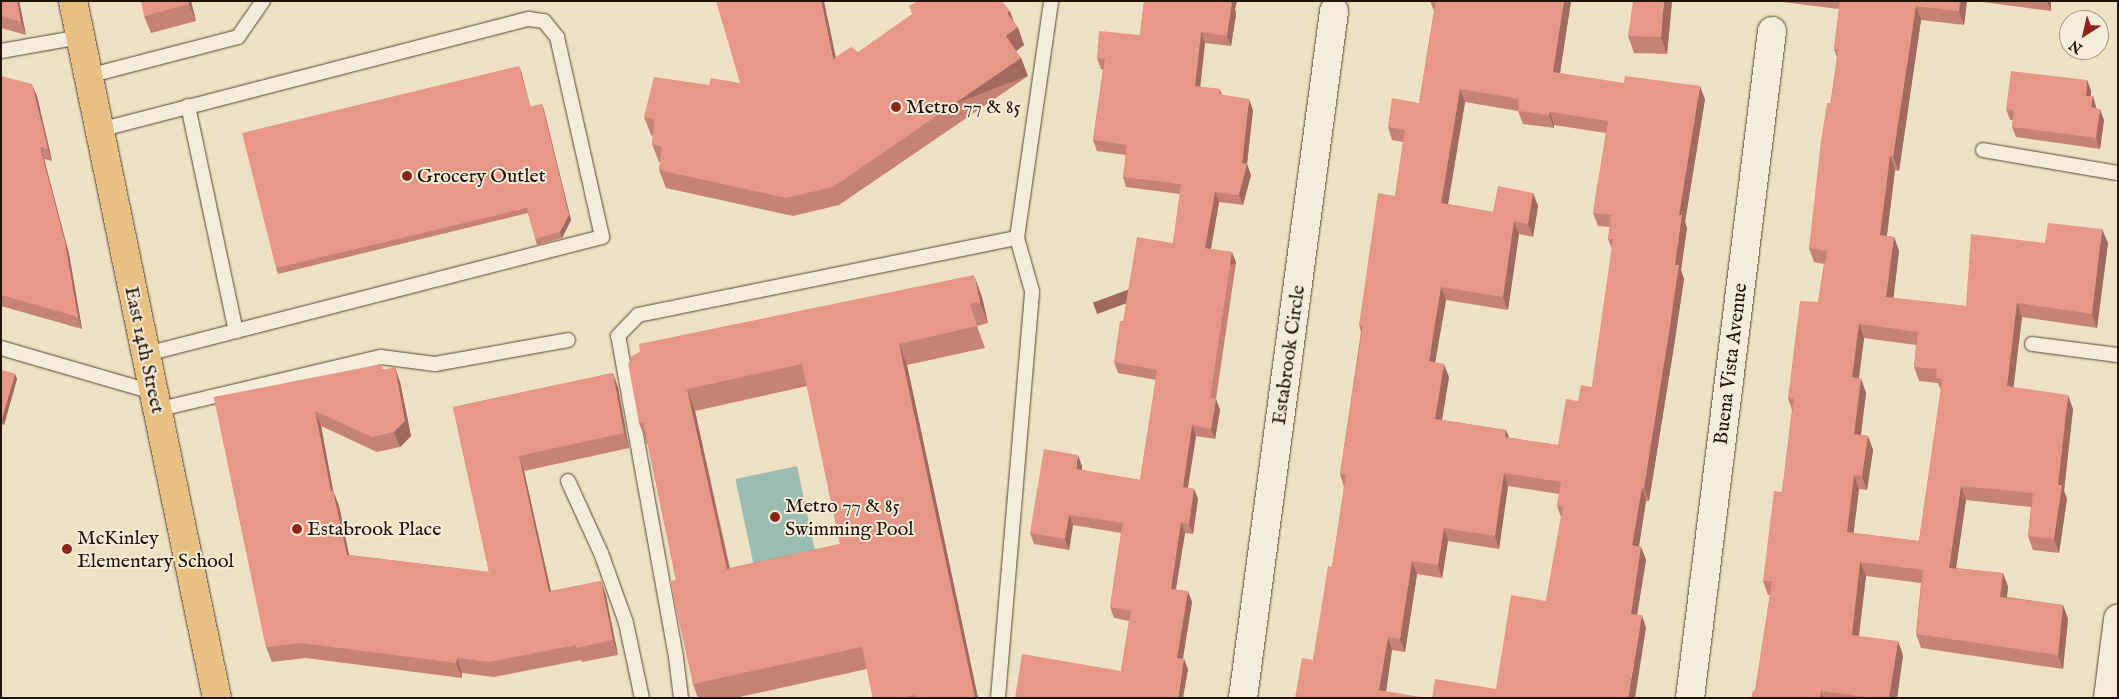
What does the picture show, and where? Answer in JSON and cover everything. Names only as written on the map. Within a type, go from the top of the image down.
[{"type":"main road","name":"East 14th Street","points":[[73,1],[154,401],[217,698]]},
{"type":"street","name":"Estabrook Circle","points":[[1243,698],[1334,11]]},
{"type":"street","name":"Buena Vista Avenue","points":[[1690,698],[1772,31]]},
{"type":"street","points":[[2108,698],[2118,619]]},
{"type":"lane","points":[[88,76],[238,37],[263,1]]},
{"type":"lane","points":[[998,698],[1032,291],[1018,238],[1052,1]]},
{"type":"lane","points":[[99,130],[528,19],[544,21],[557,37],[602,237],[145,354]]},
{"type":"lane","points":[[1,51],[80,36]]},
{"type":"lane","points":[[188,106],[236,331]]},
{"type":"lane","points":[[1983,150],[2118,173]]},
{"type":"lane","points":[[681,698],[676,657],[618,336],[638,315],[1018,238]]},
{"type":"lane","points":[[1,348],[154,401],[381,357],[435,364],[568,340]]},
{"type":"lane","points":[[2032,344],[2118,355]]},
{"type":"lane","points":[[568,481],[601,553],[626,623],[642,698]]},
{"type":"water","name":"Metro 77 & 85 Swimming Pool","points":[[797,466],[816,555],[754,568],[735,479]]},
{"type":"building","points":[[1,1],[17,1],[21,22],[1,16]]},
{"type":"building","points":[[141,1],[189,1],[189,4],[144,16]]},
{"type":"building","name":"Metro 77 & 85","points":[[716,1],[821,1],[833,59],[851,47],[858,52],[912,14],[909,6],[918,1],[1002,1],[1010,11],[1007,13],[1018,27],[1006,36],[1021,58],[833,187],[786,198],[659,170],[662,147],[652,144],[655,119],[644,117],[654,77],[709,85],[711,78],[740,83]]},
{"type":"building","points":[[1144,1],[1230,1],[1232,3],[1227,36],[1201,32],[1195,86],[1220,89],[1219,94],[1249,99],[1242,163],[1247,164],[1239,195],[1215,192],[1205,248],[1232,252],[1210,398],[1216,399],[1211,429],[1192,425],[1183,487],[1194,489],[1189,524],[1181,522],[1171,589],[1188,591],[1177,658],[1184,659],[1178,698],[1015,698],[1022,654],[1121,671],[1131,611],[1110,607],[1123,523],[1069,515],[1065,539],[1030,533],[1044,449],[1078,455],[1076,469],[1140,480],[1157,370],[1114,362],[1120,321],[1123,321],[1137,237],[1173,243],[1181,184],[1123,177],[1127,145],[1093,140],[1105,59],[1097,58],[1099,31],[1140,35]]},
{"type":"building","points":[[1436,1],[1564,1],[1553,72],[1624,83],[1625,76],[1700,86],[1679,215],[1682,215],[1675,265],[1679,265],[1669,333],[1644,488],[1642,488],[1632,545],[1641,547],[1631,614],[1642,615],[1628,698],[1432,698],[1435,679],[1496,689],[1511,595],[1546,601],[1563,507],[1557,506],[1561,482],[1504,473],[1495,536],[1444,528],[1438,565],[1412,561],[1400,639],[1388,637],[1379,690],[1427,698],[1295,698],[1302,658],[1313,660],[1328,566],[1332,567],[1346,475],[1340,474],[1363,325],[1359,325],[1378,193],[1395,196],[1405,130],[1388,127],[1392,98],[1419,103]],"holes":[[[1460,89],[1519,99],[1518,111],[1549,115],[1550,112],[1608,121],[1593,213],[1611,215],[1608,239],[1613,239],[1592,387],[1581,385],[1578,401],[1566,399],[1558,445],[1505,437],[1506,430],[1435,419],[1444,364],[1429,361],[1441,287],[1503,297],[1514,221],[1528,224],[1533,193],[1498,186],[1493,212],[1441,203]]]},
{"type":"building","points":[[1633,1],[1664,1],[1661,37],[1628,36]]},
{"type":"building","points":[[1840,1],[1960,1],[1959,11],[1916,6],[1893,157],[1890,156],[1880,235],[1894,237],[1886,297],[1966,306],[1971,234],[2045,243],[2048,223],[2102,229],[2092,314],[2017,303],[2007,386],[2068,395],[2058,485],[2062,485],[2054,539],[2028,536],[2033,493],[1961,486],[1949,568],[2003,573],[2000,597],[2063,605],[2058,655],[1916,634],[1923,570],[1860,562],[1852,635],[1898,641],[1889,698],[1874,698],[1821,691],[1820,698],[1751,698],[1753,690],[1755,691],[1772,581],[1763,581],[1774,491],[1782,492],[1794,399],[1788,398],[1800,301],[1818,302],[1827,251],[1809,248],[1821,141],[1827,103],[1831,103],[1838,49],[1834,49]],"holes":[[[1859,324],[1918,332],[1914,367],[1937,369],[1936,378],[1942,379],[1919,541],[1847,532],[1854,475],[1862,476],[1868,436],[1854,434],[1861,379],[1852,377]]]},
{"type":"building","name":"Grocery Outlet","points":[[519,66],[530,107],[542,104],[569,215],[560,232],[535,239],[527,208],[276,268],[242,133]]},
{"type":"building","points":[[2011,71],[2087,80],[2086,96],[2093,96],[2091,107],[2100,109],[2096,138],[2012,127],[2014,110],[2006,109]]},
{"type":"building","points":[[1,76],[32,84],[48,149],[40,147],[65,242],[78,317],[1,295]]},
{"type":"building","points":[[974,275],[980,302],[970,304],[977,326],[899,344],[975,698],[916,698],[915,695],[902,698],[873,698],[862,647],[693,684],[670,581],[676,580],[643,422],[639,423],[628,363],[631,362],[630,357],[640,352],[639,344]],"holes":[[[802,364],[840,544],[727,569],[687,389]]]},
{"type":"building","points":[[382,364],[383,370],[395,367],[405,421],[394,432],[372,437],[315,411],[331,491],[333,491],[347,555],[489,572],[453,407],[613,373],[624,433],[519,456],[549,592],[601,581],[613,640],[576,648],[576,645],[489,662],[457,658],[456,663],[300,643],[266,647],[214,397]]},
{"type":"building","points":[[1,370],[15,374],[2,419],[1,419]]},
{"type":"place","name":"Metro 77 & 85","points":[[896,107]]},
{"type":"place","name":"Grocery Outlet","points":[[407,176]]},
{"type":"place","name":"Metro 77 & 85 Swimming Pool","points":[[775,517]]},
{"type":"place","name":"Estabrook Place","points":[[297,529]]},
{"type":"place","name":"McKinley Elementary School","points":[[67,549]]}]
